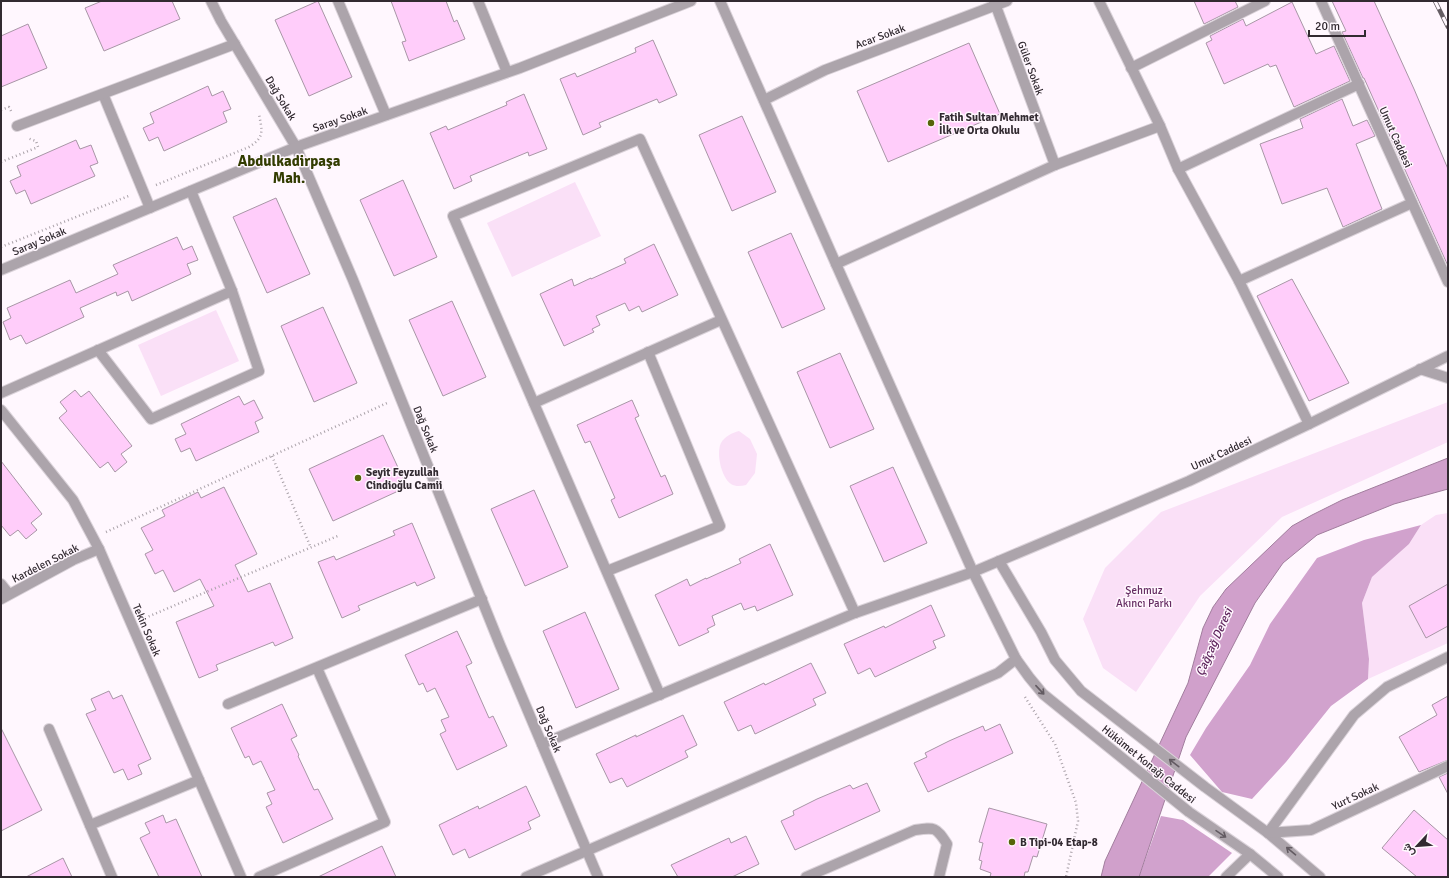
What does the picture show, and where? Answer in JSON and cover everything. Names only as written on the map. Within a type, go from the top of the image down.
[{"type":"street","name":"Dağ Sokak","points":[[210,1],[296,147],[353,280],[482,599],[598,877]]},
{"type":"street","points":[[338,1],[386,115]]},
{"type":"street","points":[[478,1],[507,72]]},
{"type":"street","name":"Saray Sokak","points":[[1,270],[296,147],[507,72],[691,1]]},
{"type":"street","name":"Hükümet Konağı Caddesi","points":[[720,1],[973,572],[1016,659],[1043,694],[1189,812],[1250,854],[1278,877]]},
{"type":"street","name":"Acar Sokak","points":[[764,100],[825,70],[995,4],[1007,1]]},
{"type":"street","points":[[1099,1],[1160,126],[1178,169],[1239,281],[1309,424]]},
{"type":"street","points":[[1132,68],[1265,1]]},
{"type":"street","name":"Umut Caddesi","points":[[1321,1],[1448,282]]},
{"type":"street","name":"Güler Sokak","points":[[995,4],[1055,165]]},
{"type":"street","points":[[17,126],[235,44]]},
{"type":"street","points":[[1178,169],[1359,84]]},
{"type":"street","points":[[103,94],[150,208]]},
{"type":"street","points":[[836,264],[1055,165],[1160,126]]},
{"type":"street","points":[[660,695],[453,216],[640,139],[855,613]]},
{"type":"street","points":[[98,350],[151,419],[259,371],[232,291],[191,191]]},
{"type":"street","points":[[1239,281],[1412,203]]},
{"type":"street","points":[[1,393],[232,291]]},
{"type":"street","points":[[534,403],[721,320]]},
{"type":"street","points":[[607,572],[720,526],[648,352]]},
{"type":"street","name":"Umut Caddesi","points":[[542,744],[855,613],[973,572],[1189,481],[1448,356]]},
{"type":"street","points":[[1420,370],[1448,378]]},
{"type":"street","name":"Tekin Sokak","points":[[1,410],[73,500],[99,549],[241,877]]},
{"type":"street","name":"Kardelen Sokak","points":[[5,596],[74,560],[99,549]]},
{"type":"street","name":"Hükümet Konağı Caddesi","points":[[999,561],[1041,632],[1055,660],[1081,691],[1205,787],[1268,833],[1320,877]]},
{"type":"street","points":[[1,584],[5,596]]},
{"type":"street","points":[[228,704],[482,599]]},
{"type":"street","points":[[1268,833],[1354,715],[1387,687],[1448,657]]},
{"type":"street","points":[[526,877],[998,673],[1016,659]]},
{"type":"street","points":[[259,877],[385,822],[318,668]]},
{"type":"street","points":[[49,729],[112,877]]},
{"type":"street","name":"Yurt Sokak","points":[[1268,833],[1311,830],[1448,766]]},
{"type":"street","points":[[90,825],[199,780]]},
{"type":"street","points":[[806,877],[914,830],[929,828],[938,831],[947,844],[939,877]]},
{"type":"street","points":[[1226,877],[1250,854]]},
{"type":"path","points":[[1,247],[249,147],[258,142],[262,132],[258,113]]},
{"type":"path","points":[[93,538],[401,397]]},
{"type":"path","points":[[272,456],[310,548]]},
{"type":"path","points":[[131,624],[340,535]]},
{"type":"path","points":[[1021,691],[1055,744],[1076,803],[1078,821],[1066,877]]},
{"type":"green space","points":[[575,182],[601,236],[512,277],[487,223]]},
{"type":"green space","points":[[216,310],[239,361],[161,396],[138,345]]},
{"type":"green space","name":"Şehmuz Akıncı Parkı","points":[[1448,402],[1448,442],[1282,517],[1200,596],[1136,692],[1103,668],[1083,619],[1105,568],[1161,512]]},
{"type":"green space","points":[[739,431],[750,439],[757,454],[755,473],[746,485],[735,486],[727,481],[722,471],[719,453],[721,443],[725,438]]},
{"type":"green space","points":[[1448,513],[1448,643],[1368,679],[1369,659],[1362,603],[1372,577],[1409,544],[1421,525],[1436,515]]},
{"type":"shaded area","points":[[1421,525],[1409,544],[1372,577],[1362,603],[1369,659],[1368,679],[1331,706],[1286,762],[1252,799],[1222,792],[1190,755],[1206,728],[1250,665],[1270,624],[1317,558],[1364,540]]},
{"type":"shaded area","points":[[1161,816],[1183,820],[1232,853],[1208,877],[1139,877]]},
{"type":"water","name":"Çağçağ Deresi","points":[[1448,458],[1448,489],[1394,504],[1317,535],[1283,563],[1255,603],[1186,737],[1139,877],[1101,877],[1105,861],[1188,683],[1203,628],[1213,607],[1226,589],[1292,526],[1342,500]]},
{"type":"building","points":[[102,1],[172,1],[180,19],[104,51],[85,8]]},
{"type":"building","points":[[318,1],[352,77],[309,96],[275,20]]},
{"type":"building","points":[[391,1],[446,1],[454,22],[457,20],[465,39],[409,61],[402,42],[406,41]]},
{"type":"building","points":[[1194,1],[1235,1],[1238,7],[1204,24]]},
{"type":"building","points":[[1332,1],[1374,1],[1414,89],[1448,169],[1448,266],[1342,32],[1346,31]]},
{"type":"building","points":[[1292,2],[1316,54],[1334,46],[1350,81],[1294,107],[1276,65],[1270,67],[1268,64],[1224,84],[1206,43],[1212,40],[1210,36],[1243,19],[1246,26]]},
{"type":"building","points":[[28,24],[47,68],[1,87],[1,36]]},
{"type":"building","points":[[653,40],[677,95],[659,103],[657,99],[599,123],[601,127],[583,135],[560,79],[575,73],[577,77],[636,52],[635,48]]},
{"type":"building","points":[[969,43],[1000,114],[888,162],[857,91]]},
{"type":"building","points":[[208,86],[212,96],[223,91],[231,109],[223,112],[227,122],[164,151],[158,137],[149,141],[143,128],[154,123],[150,113]]},
{"type":"building","points":[[524,94],[547,149],[529,156],[528,152],[470,176],[472,181],[454,189],[430,133],[446,126],[448,130],[507,105],[506,102]]},
{"type":"building","points":[[1342,99],[1353,126],[1367,120],[1375,136],[1356,144],[1382,209],[1343,227],[1327,188],[1282,204],[1260,144],[1303,128],[1300,119]]},
{"type":"building","points":[[742,116],[776,192],[732,211],[699,135]]},
{"type":"building","points":[[76,140],[80,149],[91,145],[98,163],[90,166],[95,176],[31,204],[25,190],[16,194],[10,181],[21,176],[17,166]]},
{"type":"building","points":[[403,180],[437,257],[394,276],[360,200]]},
{"type":"building","points":[[276,198],[310,274],[267,293],[233,217]]},
{"type":"building","points":[[791,233],[825,309],[782,328],[748,252]]},
{"type":"building","points":[[177,237],[183,250],[192,246],[198,260],[187,264],[191,274],[132,301],[128,291],[117,296],[116,292],[80,308],[84,317],[26,344],[21,335],[10,340],[3,322],[11,318],[7,308],[70,280],[76,293],[118,274],[113,265]]},
{"type":"building","points":[[654,244],[678,295],[642,312],[639,306],[629,311],[625,303],[596,316],[600,325],[592,329],[594,332],[564,346],[540,294],[572,279],[574,286],[591,279],[626,263],[624,259]]},
{"type":"building","points":[[1292,279],[1349,383],[1309,401],[1257,296]]},
{"type":"building","points":[[452,301],[486,377],[443,396],[409,320]]},
{"type":"building","points":[[323,307],[357,383],[314,402],[281,326]]},
{"type":"building","points":[[840,353],[874,429],[830,448],[797,372]]},
{"type":"building","points":[[75,390],[81,397],[89,391],[132,446],[121,454],[127,462],[115,472],[108,462],[100,468],[59,418],[67,411],[60,402]]},
{"type":"building","points":[[239,396],[244,405],[254,400],[263,418],[255,422],[259,432],[196,461],[190,448],[181,452],[175,439],[186,434],[181,424]]},
{"type":"building","points":[[632,400],[639,416],[635,418],[661,477],[665,475],[673,494],[619,518],[611,500],[615,498],[590,441],[585,443],[577,425]]},
{"type":"building","name":"Seyit Feyzullah Cindioğlu Camii","points":[[383,435],[407,487],[333,521],[309,469]]},
{"type":"building","points":[[1,461],[42,514],[31,523],[37,530],[26,539],[18,530],[10,536],[1,525]]},
{"type":"building","points":[[893,467],[927,543],[884,562],[850,486]]},
{"type":"building","points":[[224,487],[257,554],[235,565],[248,592],[270,583],[293,638],[275,646],[273,642],[216,665],[218,670],[199,678],[176,622],[214,606],[200,579],[174,592],[163,570],[155,574],[145,554],[153,550],[141,528],[165,516],[162,510],[198,492],[201,498]]},
{"type":"building","points":[[534,490],[568,567],[525,586],[491,509]]},
{"type":"building","points":[[412,523],[435,578],[417,586],[415,582],[358,606],[360,610],[342,618],[318,562],[334,556],[336,560],[395,535],[393,531]]},
{"type":"building","points":[[770,544],[793,595],[757,611],[755,606],[744,610],[741,603],[712,616],[715,625],[707,629],[709,632],[679,646],[655,595],[687,579],[690,586],[706,579],[741,563],[739,559]]},
{"type":"building","points":[[1448,584],[1448,626],[1426,638],[1409,606]]},
{"type":"building","points":[[931,605],[945,636],[933,641],[936,648],[875,677],[870,668],[858,674],[844,644],[884,626],[885,628]]},
{"type":"building","points":[[585,612],[619,689],[576,708],[543,631]]},
{"type":"building","points":[[457,631],[472,663],[466,666],[489,718],[493,716],[507,746],[457,770],[440,734],[446,731],[441,720],[449,717],[435,688],[427,692],[423,683],[419,685],[405,655]]},
{"type":"building","points":[[811,663],[826,693],[813,699],[816,705],[755,734],[751,725],[738,731],[724,702],[764,683],[765,685]]},
{"type":"building","points":[[109,691],[113,699],[122,695],[151,759],[138,765],[142,774],[128,780],[123,769],[114,773],[86,714],[96,710],[91,699]]},
{"type":"building","points":[[1448,696],[1448,760],[1419,772],[1399,737],[1437,715],[1432,705]]},
{"type":"building","points":[[282,704],[297,736],[291,739],[299,755],[298,756],[314,790],[318,789],[333,819],[283,843],[266,807],[272,804],[267,793],[275,790],[261,761],[253,765],[249,756],[245,758],[231,728]]},
{"type":"building","points":[[683,715],[697,745],[685,751],[688,757],[627,787],[622,778],[610,783],[596,754]]},
{"type":"building","points":[[1000,724],[1013,753],[928,792],[914,763],[927,757],[925,753],[949,741],[983,726],[985,731]]},
{"type":"building","points":[[1,728],[42,810],[1,831]]},
{"type":"building","points":[[1448,773],[1448,794],[1439,777]]},
{"type":"building","points":[[867,783],[880,811],[795,850],[781,821],[794,815],[793,811],[817,799],[850,785],[853,789]]},
{"type":"building","points":[[526,786],[540,816],[528,822],[531,829],[469,858],[465,849],[453,855],[439,825],[478,806],[479,809]]},
{"type":"building","name":"B Tipi-04 Etap-8","points":[[989,808],[1047,824],[1037,857],[1033,856],[1028,872],[1025,872],[1024,877],[990,877],[991,873],[980,869],[982,861],[979,860],[983,843],[979,842]]},
{"type":"building","points":[[1414,810],[1448,840],[1448,877],[1417,877],[1382,848]]},
{"type":"building","points":[[163,815],[166,823],[176,819],[202,877],[159,877],[140,838],[150,833],[145,823]]},
{"type":"building","points":[[746,836],[759,864],[732,877],[678,877],[671,865],[729,838],[731,843]]},
{"type":"building","points":[[382,846],[396,877],[318,877]]},
{"type":"building","points":[[63,858],[72,877],[26,877]]},
{"type":"railway","points":[[1435,1],[1448,27]]},
{"type":"place","name":"Fatih Sultan Mehmet İlk ve Orta Okulu","points":[[931,123]]},
{"type":"place","name":"Seyit Feyzullah Cindioğlu Camii","points":[[358,478]]},
{"type":"place","name":"B Tipi-04 Etap-8","points":[[1012,842]]},
{"type":"district","name":"Abdulkadirpaşa Mah.","points":[[289,170]]}]
